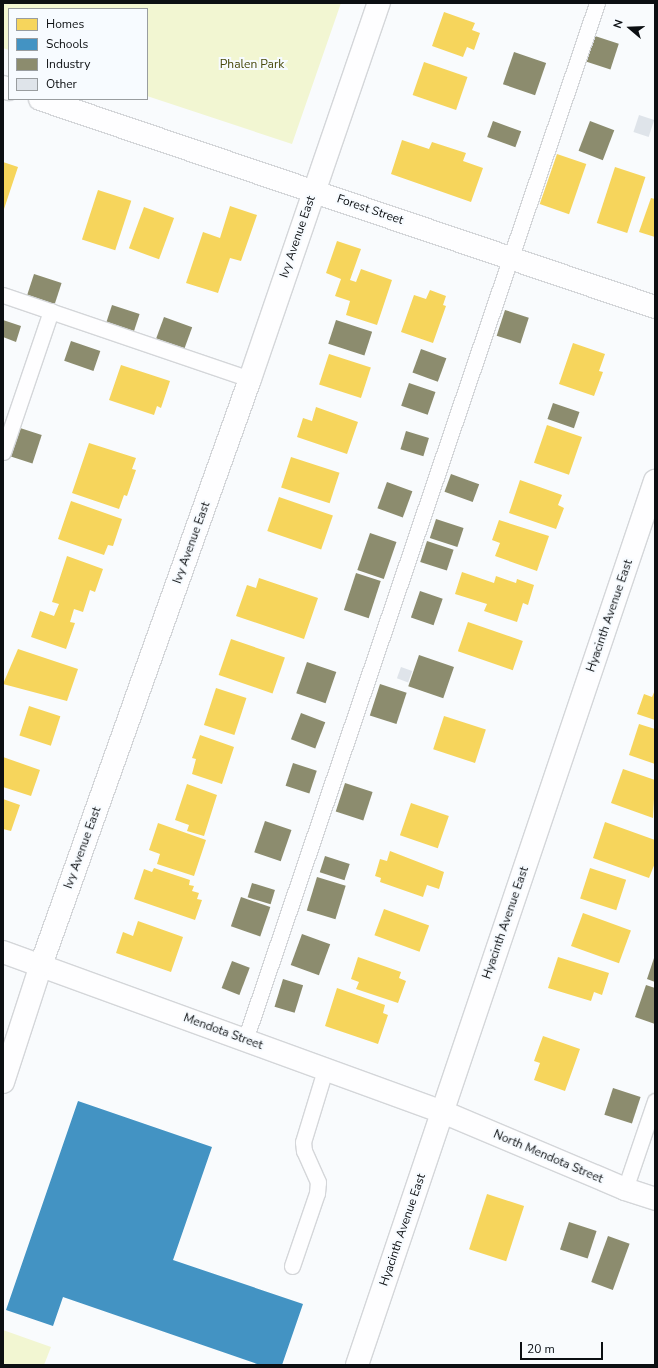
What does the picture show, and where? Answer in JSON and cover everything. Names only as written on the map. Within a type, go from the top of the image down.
[{"type":"street","name":"Ivy Avenue East","points":[[3,1082],[41,965],[250,379],[379,3]]},
{"type":"street","name":"Forest Street","points":[[43,100],[655,307]]},
{"type":"street","name":"Hyacinth Avenue East","points":[[357,1365],[655,481]]},
{"type":"street","name":"Mendota Street","points":[[3,952],[443,1112]]},
{"type":"street","name":"North Mendota Street","points":[[443,1112],[624,1189],[655,1199]]},
{"type":"lane","points":[[245,1040],[597,3]]},
{"type":"lane","points":[[3,294],[250,379]]},
{"type":"lane","points":[[3,452],[51,311]]},
{"type":"lane","points":[[292,1266],[317,1193],[318,1182],[304,1151],[303,1142],[325,1070]]},
{"type":"lane","points":[[624,1189],[655,1101]]},
{"type":"green space","name":"Phalen Park","points":[[3,3],[341,3],[292,144],[148,96],[148,8],[8,8],[8,50],[3,48]]},
{"type":"green space","points":[[3,1330],[51,1347],[44,1365],[3,1365]]},
{"type":"building: Homes","points":[[444,12],[475,23],[472,30],[480,33],[474,50],[467,47],[463,57],[432,46]]},
{"type":"building: Homes","points":[[424,62],[467,77],[456,110],[413,95]]},
{"type":"building: Homes","points":[[402,140],[429,149],[432,142],[466,153],[463,161],[483,168],[471,202],[391,174]]},
{"type":"building: Homes","points":[[557,154],[586,164],[569,214],[540,204]]},
{"type":"building: Homes","points":[[3,162],[18,167],[3,212]]},
{"type":"building: Homes","points":[[615,167],[645,177],[627,233],[597,223]]},
{"type":"building: Homes","points":[[98,190],[131,201],[115,250],[82,239]]},
{"type":"building: Homes","points":[[651,198],[655,199],[655,237],[639,232]]},
{"type":"building: Homes","points":[[230,206],[257,215],[241,261],[230,258],[218,293],[186,283],[203,232],[220,238]]},
{"type":"building: Homes","points":[[144,207],[174,218],[159,259],[129,248]]},
{"type":"building: Homes","points":[[337,241],[361,249],[350,280],[356,282],[361,269],[392,280],[377,325],[346,315],[350,301],[335,296],[341,279],[326,273]]},
{"type":"building: Homes","points":[[430,290],[446,296],[443,305],[446,306],[433,343],[401,332],[414,295],[426,299]]},
{"type":"building: Homes","points":[[573,343],[605,354],[599,371],[603,372],[594,396],[559,384]]},
{"type":"building: Homes","points":[[329,354],[371,368],[361,398],[319,384]]},
{"type":"building: Homes","points":[[121,365],[170,381],[161,408],[157,406],[154,415],[109,400]]},
{"type":"building: Homes","points":[[316,407],[358,422],[347,454],[297,437],[303,418],[312,421]]},
{"type":"building: Homes","points":[[547,425],[582,437],[569,475],[534,463]]},
{"type":"building: Homes","points":[[89,443],[136,458],[132,469],[136,470],[127,496],[124,495],[119,509],[72,493]]},
{"type":"building: Homes","points":[[291,457],[340,473],[330,503],[281,487]]},
{"type":"building: Homes","points":[[520,480],[562,495],[558,505],[564,508],[556,529],[509,513]]},
{"type":"building: Homes","points":[[279,497],[333,516],[321,550],[267,531]]},
{"type":"building: Homes","points":[[71,501],[122,519],[113,546],[108,545],[104,555],[58,539]]},
{"type":"building: Homes","points":[[499,520],[549,536],[537,571],[495,556],[500,543],[492,540]]},
{"type":"building: Homes","points":[[67,556],[103,569],[95,592],[90,590],[83,612],[74,609],[70,622],[75,623],[66,649],[31,637],[40,611],[54,616],[59,604],[52,602]]},
{"type":"building: Homes","points":[[462,572],[494,583],[496,576],[516,583],[517,579],[534,585],[528,605],[523,603],[517,622],[484,611],[487,604],[455,594]]},
{"type":"building: Homes","points":[[259,578],[318,598],[304,639],[236,616],[247,585],[256,588]]},
{"type":"building: Homes","points":[[468,622],[523,641],[513,670],[458,651]]},
{"type":"building: Homes","points":[[231,639],[285,658],[273,693],[219,675]]},
{"type":"building: Homes","points":[[18,649],[78,669],[67,701],[3,684]]},
{"type":"building: Homes","points":[[216,688],[246,698],[234,735],[204,725]]},
{"type":"building: Homes","points":[[655,690],[655,720],[637,714],[644,694],[652,697]]},
{"type":"building: Homes","points":[[29,706],[60,716],[51,746],[19,735]]},
{"type":"building: Homes","points":[[444,716],[486,730],[475,763],[433,749]]},
{"type":"building: Homes","points":[[639,724],[655,729],[655,764],[629,755]]},
{"type":"building: Homes","points":[[200,735],[234,747],[222,784],[192,774],[196,759],[192,758]]},
{"type":"building: Homes","points":[[3,757],[40,770],[31,796],[3,787]]},
{"type":"building: Homes","points":[[623,769],[655,780],[653,818],[611,803]]},
{"type":"building: Homes","points":[[187,784],[217,795],[204,836],[187,831],[189,825],[175,820]]},
{"type":"building: Homes","points":[[3,799],[20,805],[11,831],[3,829]]},
{"type":"building: Homes","points":[[411,803],[449,816],[438,848],[400,835]]},
{"type":"building: Homes","points":[[605,822],[655,840],[655,863],[649,878],[593,858]]},
{"type":"building: Homes","points":[[158,823],[206,840],[194,876],[157,864],[160,854],[149,850]]},
{"type":"building: Homes","points":[[390,851],[444,872],[439,889],[427,885],[423,897],[380,882],[381,878],[375,876],[380,859],[387,861]]},
{"type":"building: Homes","points":[[154,868],[190,880],[189,885],[194,886],[192,891],[199,893],[197,899],[202,900],[195,920],[134,899],[144,869],[152,872]]},
{"type":"building: Homes","points":[[590,868],[626,880],[616,910],[580,898]]},
{"type":"building: Homes","points":[[384,909],[429,925],[420,952],[374,935]]},
{"type":"building: Homes","points":[[583,913],[631,930],[619,963],[571,946]]},
{"type":"building: Homes","points":[[138,921],[183,937],[171,972],[116,953],[123,932],[133,936]]},
{"type":"building: Homes","points":[[358,957],[401,972],[399,978],[406,981],[398,1003],[356,989],[359,982],[351,979]]},
{"type":"building: Homes","points":[[558,957],[609,973],[602,995],[594,992],[591,1001],[548,988]]},
{"type":"building: Homes","points":[[337,988],[385,1005],[383,1013],[388,1015],[378,1044],[325,1026]]},
{"type":"building: Homes","points":[[543,1036],[580,1049],[565,1091],[534,1080],[540,1063],[534,1061]]},
{"type":"building: Homes","points":[[487,1194],[524,1206],[506,1261],[469,1249]]},
{"type":"building: Schools","points":[[78,1101],[212,1147],[173,1260],[303,1304],[282,1365],[260,1365],[63,1297],[53,1326],[6,1310]]},
{"type":"building: Industry","points":[[595,36],[619,44],[610,69],[587,62]]},
{"type":"building: Industry","points":[[514,52],[546,63],[535,95],[503,84]]},
{"type":"building: Industry","points":[[493,121],[521,131],[515,147],[487,137]]},
{"type":"building: Industry","points":[[590,121],[614,130],[603,160],[579,151]]},
{"type":"building: Industry","points":[[34,274],[62,283],[54,307],[26,298]]},
{"type":"building: Industry","points":[[112,305],[140,314],[132,336],[105,327]]},
{"type":"building: Industry","points":[[505,310],[529,318],[520,343],[497,336]]},
{"type":"building: Industry","points":[[164,317],[192,327],[183,354],[154,343]]},
{"type":"building: Industry","points":[[3,320],[21,326],[16,342],[3,337]]},
{"type":"building: Industry","points":[[336,320],[372,332],[364,356],[328,344]]},
{"type":"building: Industry","points":[[71,341],[100,351],[93,371],[64,361]]},
{"type":"building: Industry","points":[[421,349],[446,358],[438,382],[412,372]]},
{"type":"building: Industry","points":[[409,383],[435,392],[428,415],[401,406]]},
{"type":"building: Industry","points":[[553,403],[579,412],[574,428],[547,419]]},
{"type":"building: Industry","points":[[17,427],[42,435],[32,464],[8,456]]},
{"type":"building: Industry","points":[[406,431],[429,438],[423,456],[400,449]]},
{"type":"building: Industry","points":[[451,474],[479,484],[473,502],[445,492]]},
{"type":"building: Industry","points":[[387,482],[412,491],[403,518],[377,508]]},
{"type":"building: Industry","points":[[436,519],[464,528],[457,547],[430,538]]},
{"type":"building: Industry","points":[[370,533],[396,542],[384,579],[357,570]]},
{"type":"building: Industry","points":[[427,541],[454,550],[447,571],[420,562]]},
{"type":"building: Industry","points":[[356,573],[381,581],[369,618],[344,610]]},
{"type":"building: Industry","points":[[420,591],[443,599],[434,625],[411,617]]},
{"type":"building: Industry","points":[[419,655],[454,667],[443,698],[408,686]]},
{"type":"building: Industry","points":[[307,662],[336,672],[326,703],[296,693]]},
{"type":"building: Industry","points":[[380,684],[407,693],[396,724],[370,715]]},
{"type":"building: Industry","points":[[301,713],[325,722],[315,748],[291,739]]},
{"type":"building: Industry","points":[[293,763],[317,771],[309,794],[286,786]]},
{"type":"building: Industry","points":[[345,783],[373,792],[363,820],[336,812]]},
{"type":"building: Industry","points":[[265,821],[291,830],[281,861],[254,852]]},
{"type":"building: Industry","points":[[325,856],[350,864],[344,880],[320,872]]},
{"type":"building: Industry","points":[[317,877],[346,886],[335,919],[307,910]]},
{"type":"building: Industry","points":[[252,883],[275,890],[271,904],[248,897]]},
{"type":"building: Industry","points":[[241,897],[270,907],[260,936],[231,926]]},
{"type":"building: Industry","points":[[302,934],[330,944],[319,975],[291,965]]},
{"type":"building: Industry","points":[[655,955],[655,982],[647,979]]},
{"type":"building: Industry","points":[[232,961],[250,968],[239,995],[222,988]]},
{"type":"building: Industry","points":[[283,979],[303,985],[295,1013],[275,1007]]},
{"type":"building: Industry","points":[[646,985],[655,988],[655,1024],[635,1017]]},
{"type":"building: Industry","points":[[613,1088],[641,1097],[632,1124],[604,1115]]},
{"type":"building: Industry","points":[[569,1222],[597,1231],[588,1259],[560,1250]]},
{"type":"building: Industry","points":[[608,1236],[630,1244],[613,1290],[591,1282]]},
{"type":"building: Other","points":[[639,115],[654,120],[649,137],[633,132]]},
{"type":"building: Other","points":[[401,667],[412,671],[408,682],[397,678]]}]
